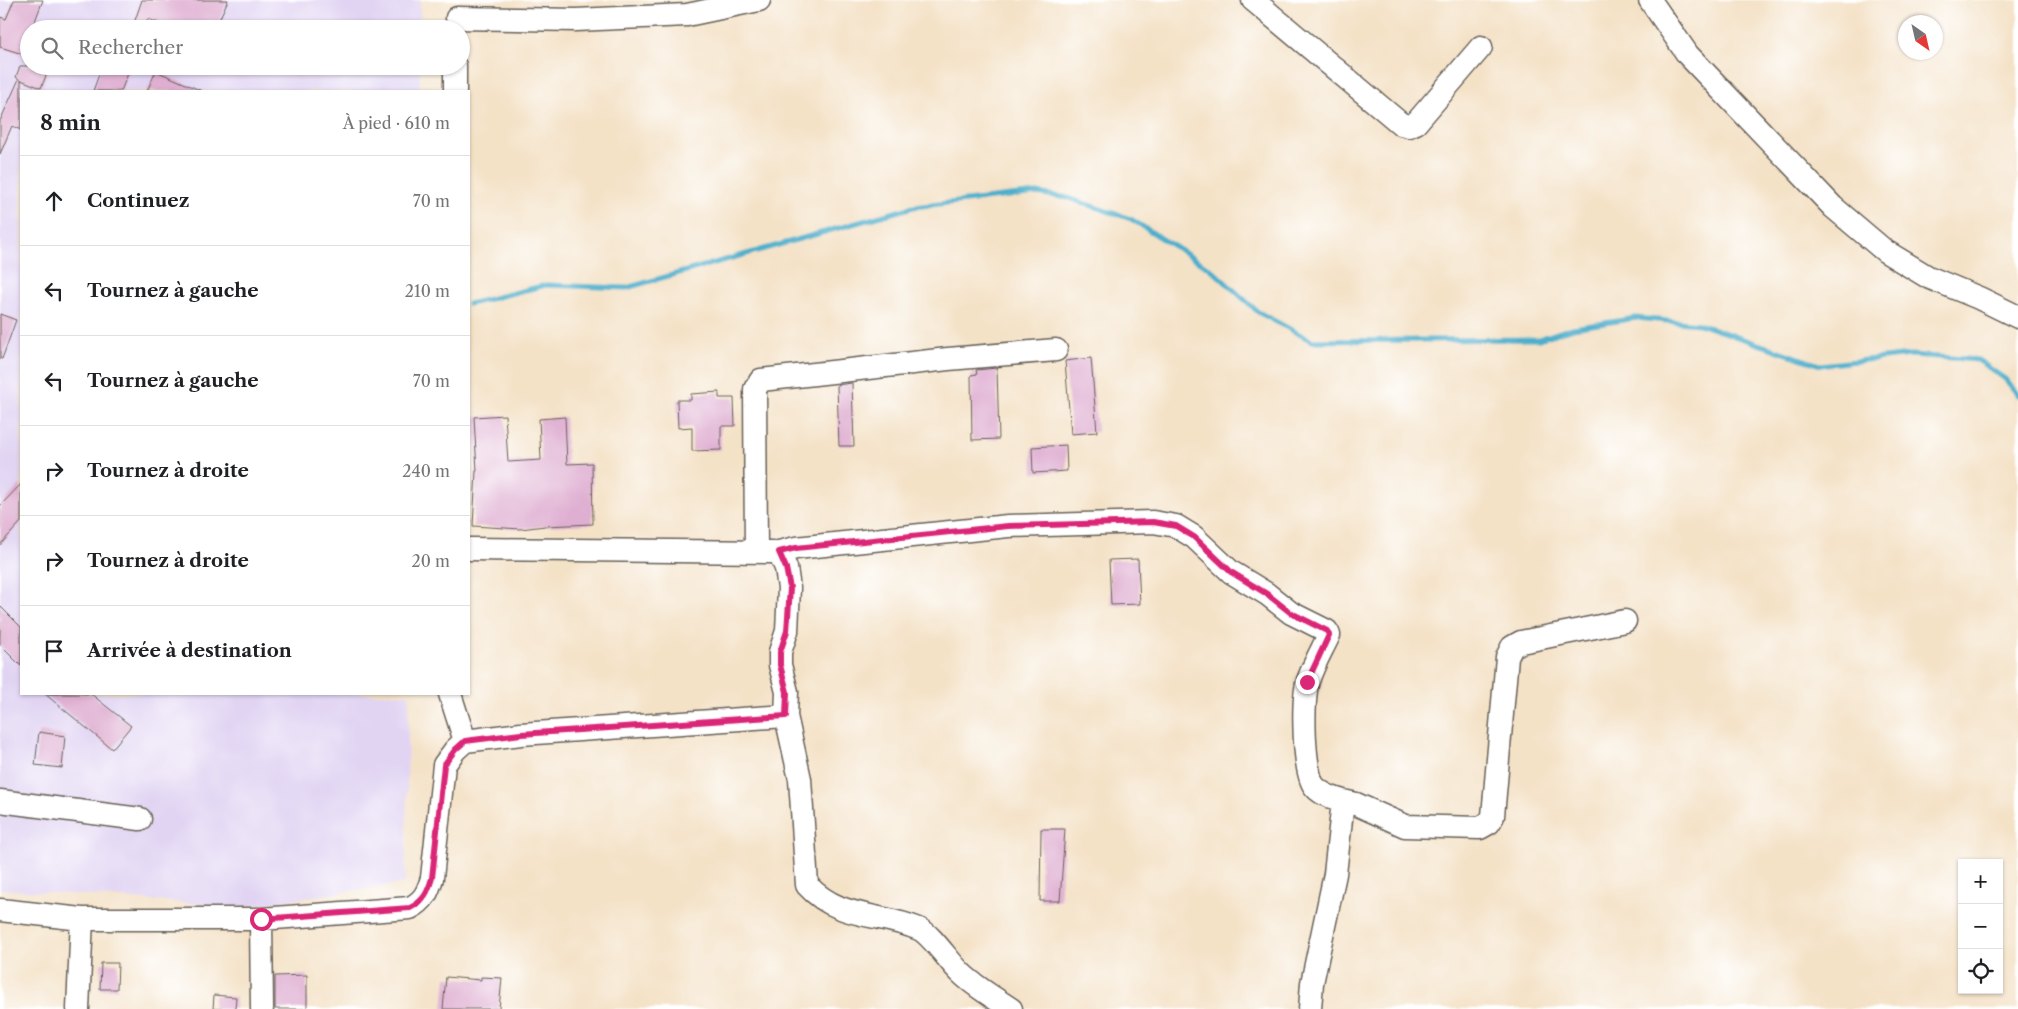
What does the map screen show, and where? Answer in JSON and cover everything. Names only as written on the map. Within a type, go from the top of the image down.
[{"type":"street","points":[[457,16],[576,20],[687,15],[759,0]]},
{"type":"street","points":[[1253,0],[1401,124],[1409,126],[1416,123],[1481,47]]},
{"type":"street","points":[[1650,0],[1688,55],[1833,207],[1885,251],[1928,277],[1979,298],[2018,317]]},
{"type":"street","points":[[454,90],[455,75]]},
{"type":"street","points":[[756,552],[755,389],[761,380],[948,359],[1056,350]]},
{"type":"street","points":[[470,549],[779,552],[796,548],[1008,526],[1153,522],[1176,526],[1194,537],[1231,572],[1267,594],[1291,613],[1327,631],[1329,635],[1307,682],[1305,758],[1311,780],[1314,787],[1326,795],[1356,804],[1405,826],[1480,828],[1489,822],[1493,816],[1507,657],[1512,647],[1521,642],[1625,621]]},
{"type":"street","points":[[779,552],[786,568],[790,588],[787,631],[780,652],[780,665],[787,692],[786,716],[800,779],[806,884],[818,897],[843,910],[899,922],[921,930],[962,974],[1011,1009]]},
{"type":"street","points":[[450,695],[465,741]]},
{"type":"street","points":[[0,910],[82,918],[261,919],[410,908],[419,904],[428,894],[432,878],[444,765],[455,750],[465,741],[521,734],[786,716]]},
{"type":"street","points":[[0,801],[140,819]]},
{"type":"street","points":[[1310,1009],[1312,983],[1335,874],[1343,801]]},
{"type":"street","points":[[78,1009],[82,918]]},
{"type":"street","points":[[261,919],[262,1009]]},
{"type":"shaded area","points":[[0,0],[420,0],[420,20],[20,20],[20,75],[420,75],[420,90],[20,90],[20,695],[409,695],[405,883],[240,907],[0,889]]},
{"type":"building","points":[[14,0],[43,0],[35,20],[20,20],[20,53],[0,47],[0,17],[6,19]]},
{"type":"building","points":[[142,0],[228,0],[219,20],[135,20]]},
{"type":"building","points":[[20,66],[20,75],[46,75],[41,88],[21,80],[20,130],[12,126],[0,154],[0,121],[19,79],[16,77]]},
{"type":"building","points":[[99,75],[127,75],[121,90],[93,90]]},
{"type":"building","points":[[154,75],[165,75],[200,90],[147,90]]},
{"type":"building","points":[[0,314],[16,320],[2,359],[0,358]]},
{"type":"building","points":[[1091,358],[1097,432],[1071,434],[1065,361]]},
{"type":"building","points":[[997,368],[999,439],[972,440],[971,375],[977,374],[976,370]]},
{"type":"building","points":[[852,383],[854,446],[839,446],[837,385]]},
{"type":"building","points":[[719,392],[719,398],[734,398],[735,426],[721,426],[721,450],[692,451],[692,427],[678,428],[677,400],[691,400],[691,394]]},
{"type":"building","points":[[505,415],[508,462],[541,460],[539,419],[565,417],[567,464],[592,463],[593,524],[521,529],[473,526],[477,471],[474,417]]},
{"type":"building","points":[[1066,445],[1067,471],[1033,473],[1032,447]]},
{"type":"building","points":[[20,485],[20,523],[0,545],[0,506]]},
{"type":"building","points":[[1138,559],[1140,604],[1111,605],[1109,560]]},
{"type":"building","points":[[0,606],[20,626],[20,665],[0,645]]},
{"type":"building","points":[[46,695],[92,695],[131,726],[112,749]]},
{"type":"building","points":[[39,732],[65,736],[62,768],[35,765]]},
{"type":"building","points":[[1041,829],[1065,829],[1060,901],[1040,901]]},
{"type":"building","points":[[101,963],[118,963],[117,989],[100,989]]},
{"type":"building","points":[[307,975],[307,1009],[275,1009],[275,976]]},
{"type":"building","points":[[446,977],[481,980],[481,977],[502,978],[499,1009],[443,1009]]},
{"type":"building","points":[[214,995],[236,997],[235,1009],[213,1009]]},
{"type":"waterway","points":[[470,304],[546,285],[626,288],[913,207],[1037,193],[1068,198],[1131,219],[1212,270],[1258,312],[1312,341],[1539,339],[1573,328],[1636,318],[1699,324],[1820,365],[1911,355],[1978,360],[2005,379],[2018,395]]},
{"type":"route","points":[[261,919],[410,908],[419,904],[428,894],[432,878],[444,765],[455,750],[465,741],[521,734],[786,716],[787,692],[780,665],[780,652],[787,631],[790,588],[786,568],[779,552],[796,548],[1008,526],[1153,522],[1176,526],[1194,537],[1231,572],[1267,594],[1304,621],[1324,628],[1327,631],[1329,635],[1307,682]]}]
